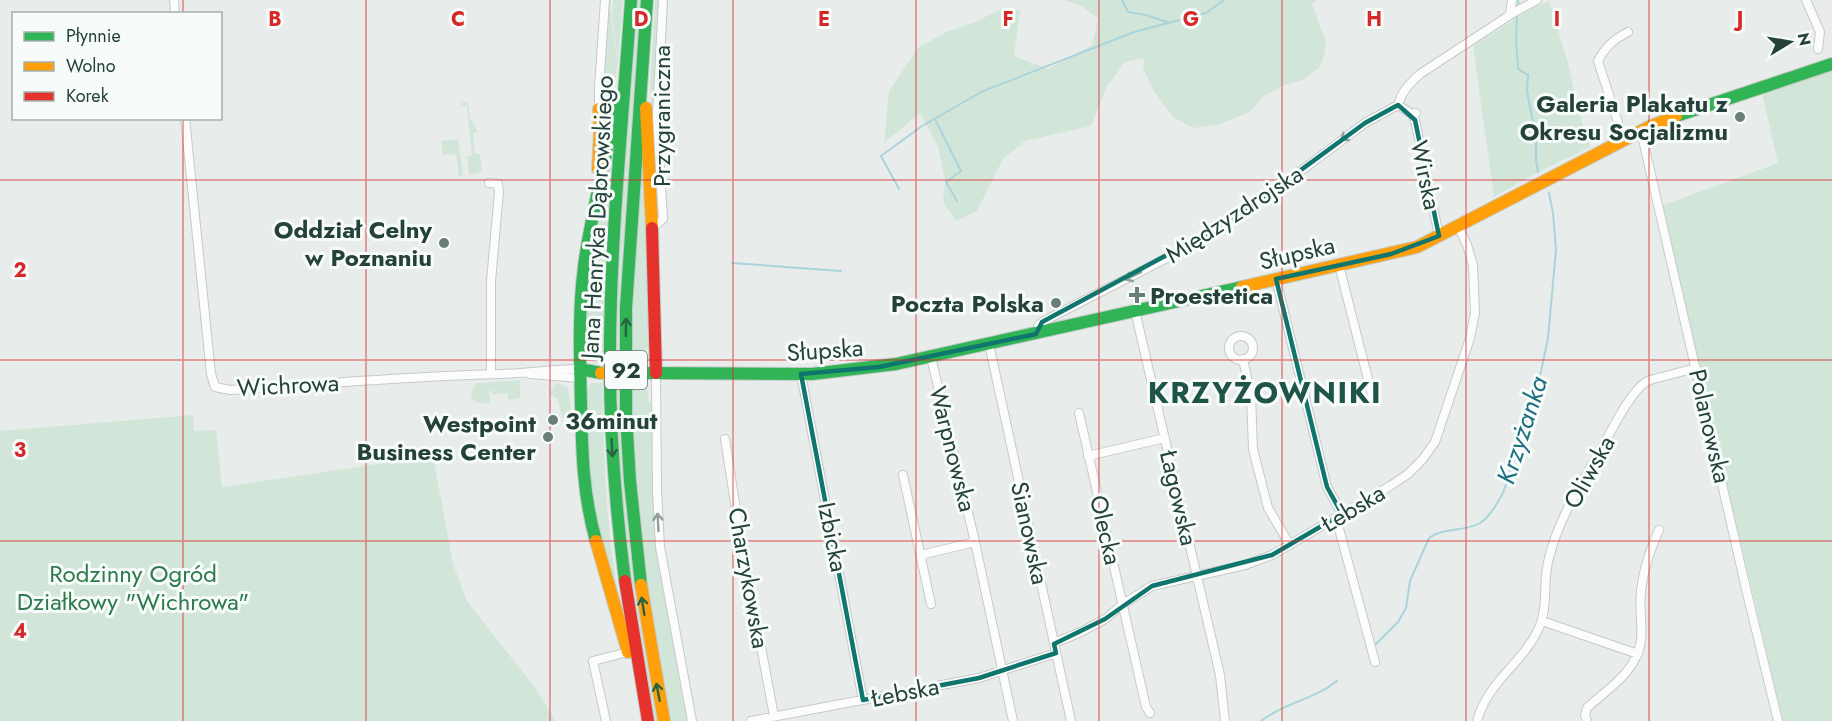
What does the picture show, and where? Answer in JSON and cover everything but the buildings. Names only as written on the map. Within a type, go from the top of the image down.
[{"type":"street","points":[[597,199],[600,132],[599,87],[605,0]]},
{"type":"street","name":"Jana Henryka Dąbrowskiego","points":[[631,0],[612,280],[610,402],[621,556],[632,636],[647,717]]},
{"type":"street","name":"Jana Henryka Dąbrowskiego","points":[[647,0],[626,308],[626,416],[638,569],[664,721]]},
{"type":"street","name":"Przygraniczna","points":[[652,228],[663,219],[657,116],[663,0]]},
{"type":"street","points":[[1510,14],[1512,0]]},
{"type":"street","name":"Międzyzdrojska","points":[[1038,333],[1038,326],[1042,322],[1174,255],[1234,219],[1365,123],[1398,105],[1402,93],[1420,75],[1510,14],[1537,0]]},
{"type":"street","points":[[1806,0],[1820,32],[1818,49]]},
{"type":"street","points":[[1623,141],[1598,61],[1604,50],[1618,37],[1628,32]]},
{"type":"street","points":[[627,54],[597,199],[584,276],[580,373],[581,452],[591,522],[628,652],[635,685],[647,717]]},
{"type":"street","name":"Słupska","points":[[580,373],[801,374],[872,368],[931,357],[1417,247],[1641,131],[1692,110],[1832,64]]},
{"type":"street","points":[[641,76],[647,118],[652,228],[660,541],[692,721]]},
{"type":"street","name":"Wirska","points":[[1398,105],[1412,113],[1415,120],[1439,236]]},
{"type":"street","name":"Wichrowa","points":[[185,120],[209,362],[215,387],[230,390],[449,375],[523,373],[552,369],[580,373]]},
{"type":"street","name":"Polanowska","points":[[1641,131],[1778,721]]},
{"type":"street","points":[[489,183],[498,184],[499,192],[491,281],[491,374]]},
{"type":"street","name":"Łebska","points":[[1054,643],[1106,619],[1123,604],[1152,586],[1245,565],[1272,555],[1408,474],[1422,460],[1435,442],[1470,338],[1475,313],[1473,265],[1458,226]]},
{"type":"street","points":[[1339,265],[1373,399]]},
{"type":"street","points":[[1276,279],[1327,487],[1338,516],[1338,525],[1375,662]]},
{"type":"street","name":"Łagowska","points":[[1135,311],[1222,684],[1226,721]]},
{"type":"street","name":"Sianowska","points":[[989,344],[1071,721]]},
{"type":"street","name":"Warpnowska","points":[[931,357],[975,542],[1013,721]]},
{"type":"street","points":[[1243,359],[1251,396],[1253,449],[1268,508],[1290,545]]},
{"type":"street","name":"Oliwska","points":[[1477,721],[1480,708],[1490,690],[1531,642],[1542,621],[1546,569],[1553,541],[1618,420],[1638,389],[1650,380],[1696,368]]},
{"type":"street","name":"Izbicka","points":[[801,374],[863,700]]},
{"type":"street","name":"Olecka","points":[[1079,413],[1146,707],[1150,713]]},
{"type":"street","points":[[1088,456],[1165,438]]},
{"type":"street","name":"Charzykowska","points":[[725,440],[774,716]]},
{"type":"street","points":[[903,475],[931,604]]},
{"type":"street","points":[[1587,721],[1585,715],[1587,708],[1628,671],[1638,654],[1642,635],[1640,595],[1643,575],[1659,530]]},
{"type":"street","name":"Warpnowska","points":[[921,555],[975,542]]},
{"type":"street","points":[[1542,621],[1638,654]]},
{"type":"street","points":[[606,721],[592,661],[628,652]]},
{"type":"street","name":"Łebska","points":[[751,721],[979,678],[1056,653]]},
{"type":"highlighted area","points":[[1398,105],[1415,120],[1439,236],[1391,254],[1276,279],[1327,487],[1342,514],[1272,555],[1152,586],[1105,619],[1054,644],[1056,653],[979,678],[863,700],[801,374],[879,367],[1036,334],[1042,322],[1234,219],[1365,123]]},
{"type":"green space","points":[[607,0],[611,0],[616,61],[615,80],[606,127],[601,90]]},
{"type":"green space","points":[[613,0],[623,0],[612,101],[617,53],[612,18]]},
{"type":"green space","points":[[635,0],[642,0],[621,331],[659,721],[652,721],[641,662],[617,466],[616,286]]},
{"type":"green space","points":[[655,0],[659,0],[654,117],[658,212],[655,207],[650,86]]},
{"type":"green space","points":[[1065,0],[1316,0],[1312,4],[1326,42],[1325,53],[1320,67],[1301,81],[1284,85],[1264,96],[1250,112],[1218,125],[1193,128],[1173,117],[1153,90],[1143,68],[1145,58],[1125,62],[1106,88],[1091,126],[1025,141],[1003,159],[977,211],[956,221],[943,202],[945,180],[938,146],[920,113],[884,143],[889,91],[918,48],[946,32],[976,22],[1002,8],[1020,11],[1014,56],[1048,69],[1092,45],[1098,19],[1083,7]]},
{"type":"green space","points":[[1549,1],[1567,59],[1580,116],[1591,147],[1532,175],[1494,197],[1473,46],[1531,9]]},
{"type":"green space","points":[[1832,69],[1832,721],[1783,721],[1661,206],[1778,163],[1762,93]]},
{"type":"green space","points":[[463,102],[468,103],[470,118],[478,132],[473,133],[475,154],[480,154],[482,172],[469,175],[467,156],[472,155],[467,107],[461,105]]},
{"type":"green space","points":[[643,118],[650,348],[647,348],[647,362],[630,364],[630,334]]},
{"type":"green space","points":[[458,139],[463,175],[459,176],[456,154],[443,155],[441,141]]},
{"type":"green space","points":[[609,153],[613,156],[602,363],[593,363],[589,359],[589,352],[584,352],[587,273]]},
{"type":"green space","points":[[520,380],[520,398],[509,400],[507,393],[492,395],[492,391],[489,391],[491,403],[486,404],[476,402],[471,396],[477,383]]},
{"type":"green space","points":[[557,383],[567,387],[570,398],[571,414],[562,418],[558,400],[549,393]]},
{"type":"green space","points":[[591,383],[602,383],[610,536],[617,586],[627,632],[589,497],[587,393]]},
{"type":"green space","points":[[630,383],[645,384],[649,402],[653,402],[655,540],[687,721],[668,721],[640,544]]},
{"type":"green space","name":"Rodzinny Ogród Działkowy \"Wichrowa\"","points":[[193,415],[194,431],[216,430],[222,487],[433,456],[453,564],[467,601],[535,688],[556,721],[0,721],[0,431]]},
{"type":"waterway","points":[[1122,0],[1128,12],[1167,22]]},
{"type":"waterway","points":[[899,189],[881,156],[922,126],[981,92],[1134,32],[1206,13],[1224,0]]},
{"type":"waterway","name":"Krzyżanka","points":[[1518,0],[1519,6]]},
{"type":"waterway","name":"Krzyżanka","points":[[1517,15],[1518,69],[1528,75],[1527,91],[1536,138],[1538,172]]},
{"type":"waterway","points":[[935,119],[961,171],[946,182],[957,201]]},
{"type":"waterway","name":"Krzyżanka","points":[[1376,644],[1398,622],[1406,608],[1410,581],[1429,538],[1441,532],[1467,528],[1480,523],[1490,514],[1503,493],[1536,396],[1548,338],[1556,250],[1549,193]]},
{"type":"waterway","points":[[732,263],[841,271]]},
{"type":"waterway","name":"Krzyżanka","points":[[1261,721],[1337,681]]},
{"type":"traffic: fast","points":[[625,581],[613,463],[610,345],[615,216],[631,0]]},
{"type":"traffic: fast","points":[[641,585],[630,481],[626,415],[626,308],[647,0]]},
{"type":"traffic: fast","points":[[1676,116],[1832,64]]},
{"type":"traffic: fast","points":[[597,199],[616,103]]},
{"type":"traffic: fast","points":[[596,541],[588,507],[584,474],[580,336],[584,267],[598,190]]},
{"type":"traffic: fast","points":[[642,373],[812,374],[896,364],[1242,287]]},
{"type":"traffic: fast","points":[[580,369],[601,373]]},
{"type":"traffic: slow","points":[[646,108],[652,228]]},
{"type":"traffic: slow","points":[[598,169],[599,109]]},
{"type":"traffic: slow","points":[[1242,287],[1417,247],[1649,127],[1676,116]]},
{"type":"traffic: slow","points":[[601,373],[642,373]]},
{"type":"traffic: slow","points":[[596,541],[628,652]]},
{"type":"traffic: slow","points":[[641,585],[664,721]]},
{"type":"traffic: jam","points":[[652,228],[656,373]]},
{"type":"traffic: jam","points":[[625,581],[648,721]]},
{"type":"place","name":"Galeria Plakatu z Okresu Socjalizmu","points":[[1740,117]]},
{"type":"place","name":"Oddział Celny w Poznaniu","points":[[444,243]]},
{"type":"place","name":"Proestetica","points":[[1137,295]]},
{"type":"place","name":"Poczta Polska","points":[[1056,303]]},
{"type":"place","name":"36minut","points":[[553,420]]},
{"type":"place","name":"Westpoint Business Center","points":[[548,437]]},
{"type":"district","name":"KRZYŻOWNIKI","points":[[1265,392]]}]
